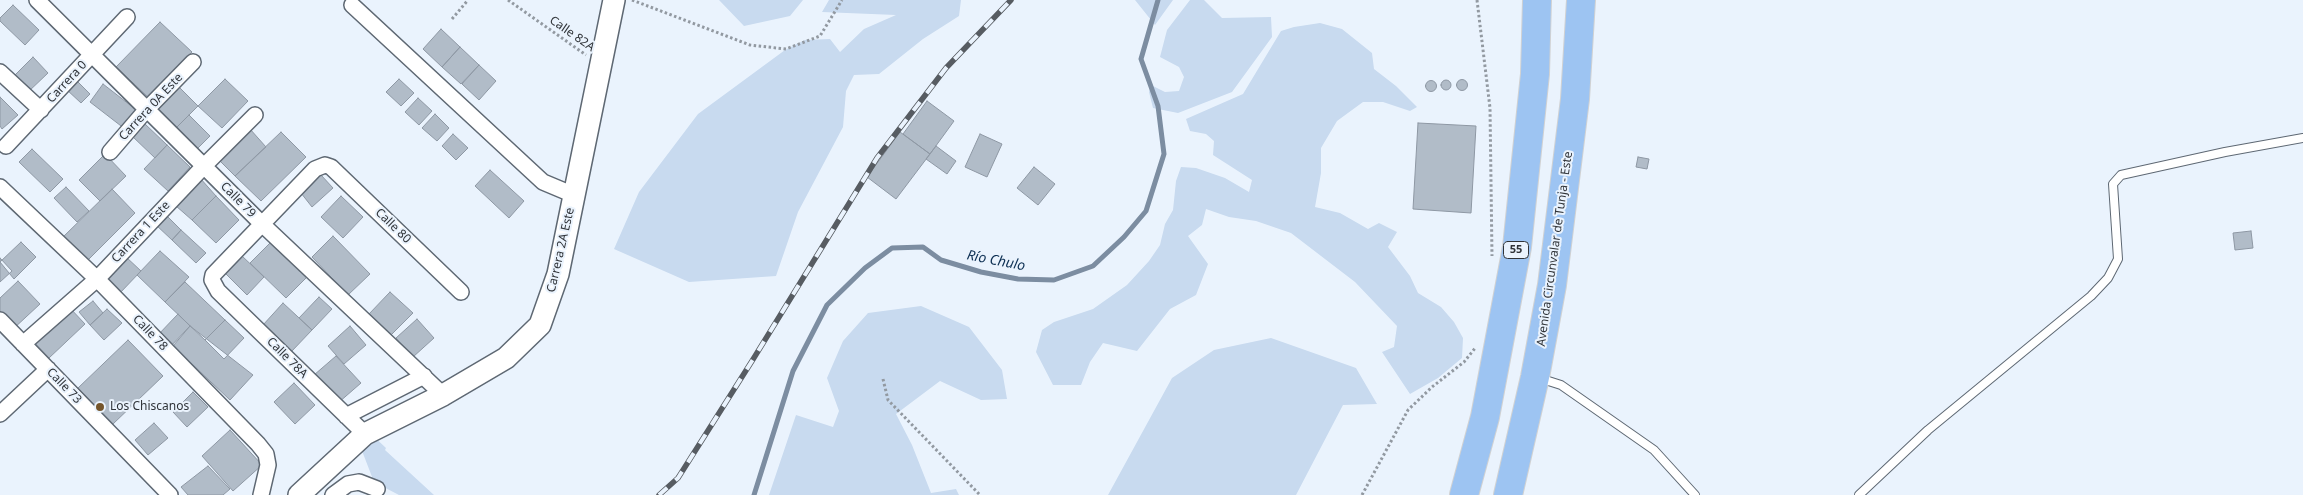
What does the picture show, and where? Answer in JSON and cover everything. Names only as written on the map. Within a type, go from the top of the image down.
[{"type":"highway","name":"55","points":[[1464,495],[1485,417],[1517,247],[1535,74],[1537,0]]},
{"type":"highway","name":"Avenida Circunvalar de Tunja - Este","points":[[1508,495],[1535,377],[1552,285],[1565,192],[1581,0]]},
{"type":"street","name":"Calle 79","points":[[37,0],[262,224],[443,395]]},
{"type":"street","name":"Carrera 2A Este","points":[[299,495],[365,434],[443,395],[506,358],[540,325],[558,274],[614,0]]},
{"type":"street","points":[[352,5],[543,182],[574,195]]},
{"type":"street","name":"Carrera 0","points":[[6,146],[126,17]]},
{"type":"street","name":"Carrera 0A Este","points":[[110,152],[147,109],[193,62]]},
{"type":"street","points":[[0,72],[40,110]]},
{"type":"street","name":"Carrera 1 Este","points":[[23,344],[97,279],[255,115]]},
{"type":"street","name":"Calle 80","points":[[262,224],[315,169],[321,166],[331,167],[461,292]]},
{"type":"street","name":"Calle 78","points":[[0,187],[97,279],[266,454],[268,465],[261,495]]},
{"type":"street","name":"Calle 78A","points":[[262,224],[213,275],[212,280],[218,290],[365,434]]},
{"type":"street","name":"Calle 73","points":[[0,320],[170,495]]},
{"type":"street","points":[[0,414],[48,369]]},
{"type":"street","points":[[346,416],[424,376]]},
{"type":"street","points":[[332,495],[348,484],[359,482],[377,489]]},
{"type":"lane","points":[[1859,495],[1928,430],[2091,296],[2108,278],[2118,259],[2113,184],[2121,175],[2225,152],[2303,138]]},
{"type":"lane","points":[[1535,377],[1561,385],[1654,450],[1694,495]]},
{"type":"path","points":[[452,19],[468,0]]},
{"type":"path","name":"Calle 82A","points":[[508,0],[600,65]]},
{"type":"path","points":[[632,0],[750,45],[786,49],[820,36],[842,0]]},
{"type":"path","points":[[1477,0],[1490,108],[1492,260]]},
{"type":"path","points":[[1362,495],[1408,410],[1432,387],[1464,362],[1478,345]]},
{"type":"path","points":[[883,379],[888,400],[980,495]]},
{"type":"shaded area","points":[[719,0],[803,0],[790,16],[744,26]]},
{"type":"shaded area","points":[[829,0],[961,0],[959,16],[923,39],[879,74],[854,75],[846,91],[843,127],[798,212],[776,276],[689,282],[614,249],[639,192],[698,114],[785,50],[805,40],[830,39],[840,52],[864,29],[896,15],[822,12]]},
{"type":"shaded area","points":[[1135,0],[1173,0],[1155,25]]},
{"type":"shaded area","points":[[1190,0],[1204,0],[1222,18],[1271,17],[1272,37],[1232,92],[1178,113],[1153,108],[1149,92],[1151,85],[1165,92],[1179,91],[1184,77],[1179,67],[1160,57],[1167,30]]},
{"type":"shaded area","points":[[1320,23],[1342,29],[1372,53],[1374,69],[1396,86],[1417,107],[1410,111],[1383,102],[1363,102],[1337,121],[1321,148],[1321,173],[1315,207],[1340,213],[1368,229],[1379,223],[1397,232],[1388,247],[1410,276],[1418,293],[1441,307],[1454,322],[1463,338],[1462,358],[1438,378],[1410,394],[1382,352],[1394,347],[1397,326],[1355,282],[1291,233],[1256,221],[1229,217],[1206,209],[1202,225],[1188,236],[1208,264],[1196,295],[1170,309],[1137,351],[1103,343],[1090,362],[1081,385],[1053,385],[1036,352],[1042,330],[1054,322],[1093,309],[1127,285],[1149,261],[1160,245],[1165,224],[1173,210],[1176,181],[1181,167],[1196,168],[1225,178],[1249,192],[1252,180],[1213,155],[1214,141],[1206,134],[1190,131],[1186,119],[1243,94],[1281,31]]},
{"type":"shaded area","points":[[921,306],[969,327],[1002,370],[1007,399],[981,400],[940,381],[896,414],[912,445],[931,493],[956,489],[959,495],[769,495],[796,415],[833,427],[839,411],[827,378],[843,341],[868,313]]},
{"type":"shaded area","points":[[1271,338],[1356,368],[1377,404],[1343,405],[1296,495],[1108,495],[1172,378],[1214,350]]},
{"type":"shaded area","points":[[369,432],[386,448],[385,450],[434,495],[399,495],[374,482],[359,443]]},
{"type":"building","points":[[13,5],[39,30],[25,45],[0,21],[0,18]]},
{"type":"building","points":[[160,22],[192,52],[148,97],[116,67]]},
{"type":"building","points":[[441,29],[460,47],[442,67],[423,49]]},
{"type":"building","points":[[460,47],[479,65],[461,84],[442,67]]},
{"type":"building","points":[[33,57],[48,73],[27,93],[13,77]]},
{"type":"building","points":[[479,65],[496,81],[479,100],[462,84]]},
{"type":"building","points":[[75,79],[90,94],[81,103],[66,89]]},
{"type":"building","points":[[225,79],[248,101],[222,128],[198,106]]},
{"type":"building","points":[[399,79],[414,93],[401,106],[386,92]]},
{"type":"building","points":[[1444,80],[1448,80],[1451,85],[1450,89],[1444,90],[1441,87],[1441,83]]},
{"type":"building","points":[[1460,80],[1464,80],[1467,85],[1466,89],[1460,90],[1457,87],[1457,83]]},
{"type":"building","points":[[1429,81],[1433,81],[1436,86],[1435,90],[1429,91],[1426,88],[1426,84]]},
{"type":"building","points":[[175,83],[198,106],[175,129],[152,106]]},
{"type":"building","points":[[103,84],[139,112],[125,129],[90,102]]},
{"type":"building","points":[[0,97],[18,115],[2,129],[0,126]]},
{"type":"building","points":[[418,98],[432,111],[419,125],[405,112]]},
{"type":"building","points":[[927,101],[954,121],[930,154],[903,134]]},
{"type":"building","points":[[435,114],[449,128],[437,141],[422,128]]},
{"type":"building","points":[[189,115],[210,136],[196,150],[175,129]]},
{"type":"building","points":[[144,123],[167,145],[155,158],[132,136]]},
{"type":"building","points":[[1418,123],[1476,126],[1471,213],[1413,209]]},
{"type":"building","points":[[250,129],[266,147],[235,176],[218,159]]},
{"type":"building","points":[[281,132],[306,157],[261,201],[235,176]]},
{"type":"building","points":[[900,132],[930,154],[896,199],[867,177]]},
{"type":"building","points":[[453,134],[468,148],[456,160],[442,146]]},
{"type":"building","points":[[980,134],[1002,144],[987,177],[965,167]]},
{"type":"building","points":[[167,145],[190,167],[168,191],[144,169]]},
{"type":"building","points":[[936,146],[956,161],[947,174],[926,159]]},
{"type":"building","points":[[32,149],[63,179],[50,192],[19,162]]},
{"type":"building","points":[[105,154],[126,176],[100,201],[79,180]]},
{"type":"building","points":[[1638,157],[1649,159],[1647,169],[1636,167]]},
{"type":"building","points":[[1034,167],[1055,184],[1038,205],[1017,188]]},
{"type":"building","points":[[490,170],[524,201],[509,218],[475,186]]},
{"type":"building","points":[[321,175],[333,188],[312,207],[301,193]]},
{"type":"building","points":[[200,178],[216,196],[192,220],[176,206]]},
{"type":"building","points":[[66,187],[89,211],[77,222],[54,198]]},
{"type":"building","points":[[112,189],[135,213],[86,262],[62,238]]},
{"type":"building","points":[[216,196],[239,220],[216,243],[192,220]]},
{"type":"building","points":[[341,196],[363,217],[343,238],[321,217]]},
{"type":"building","points":[[165,214],[181,230],[172,240],[155,224]]},
{"type":"building","points":[[181,230],[206,253],[196,263],[172,240]]},
{"type":"building","points":[[2251,231],[2253,248],[2235,250],[2233,233]]},
{"type":"building","points":[[333,236],[370,274],[348,295],[312,257]]},
{"type":"building","points":[[273,240],[309,275],[286,298],[250,263]]},
{"type":"building","points":[[21,242],[36,257],[14,279],[0,262]]},
{"type":"building","points":[[160,251],[189,277],[165,302],[137,275]]},
{"type":"building","points":[[241,255],[264,277],[247,295],[224,272]]},
{"type":"building","points":[[125,256],[141,271],[119,294],[104,278]]},
{"type":"building","points":[[0,258],[12,271],[0,282]]},
{"type":"building","points":[[18,281],[40,304],[12,330],[0,316],[0,298]]},
{"type":"building","points":[[185,282],[225,320],[205,340],[165,302]]},
{"type":"building","points":[[390,292],[413,313],[391,335],[369,314]]},
{"type":"building","points":[[319,297],[332,309],[312,330],[299,318]]},
{"type":"building","points":[[93,301],[103,313],[90,325],[79,312]]},
{"type":"building","points":[[283,303],[312,330],[291,352],[263,325]]},
{"type":"building","points":[[69,307],[85,324],[49,358],[33,341]]},
{"type":"building","points":[[107,309],[122,323],[104,340],[90,325]]},
{"type":"building","points":[[178,314],[190,326],[169,348],[157,336]]},
{"type":"building","points":[[417,319],[434,338],[413,357],[396,338]]},
{"type":"building","points":[[225,320],[244,338],[224,359],[205,340]]},
{"type":"building","points":[[190,326],[253,375],[230,400],[173,346]]},
{"type":"building","points":[[350,326],[366,345],[344,364],[328,346]]},
{"type":"building","points":[[128,340],[163,376],[113,424],[78,388]]},
{"type":"building","points":[[336,356],[361,383],[338,403],[314,375]]},
{"type":"building","points":[[294,383],[315,405],[295,424],[274,402]]},
{"type":"building","points":[[193,392],[208,407],[187,427],[173,412]]},
{"type":"building","points":[[154,423],[168,438],[148,455],[135,440]]},
{"type":"building","points":[[230,430],[262,465],[233,491],[202,456]]},
{"type":"building","points":[[208,466],[230,489],[223,495],[188,495],[181,487]]},
{"type":"waterway","name":"Río Chulo","points":[[754,495],[793,371],[827,305],[865,268],[892,248],[923,247],[941,260],[981,272],[1018,279],[1054,280],[1093,266],[1124,237],[1146,211],[1164,154],[1158,106],[1141,59],[1158,0]]},
{"type":"railway","points":[[659,495],[678,478],[877,158],[946,68],[1011,0]]},
{"type":"place","name":"Los Chiscanos","points":[[100,407]]}]
